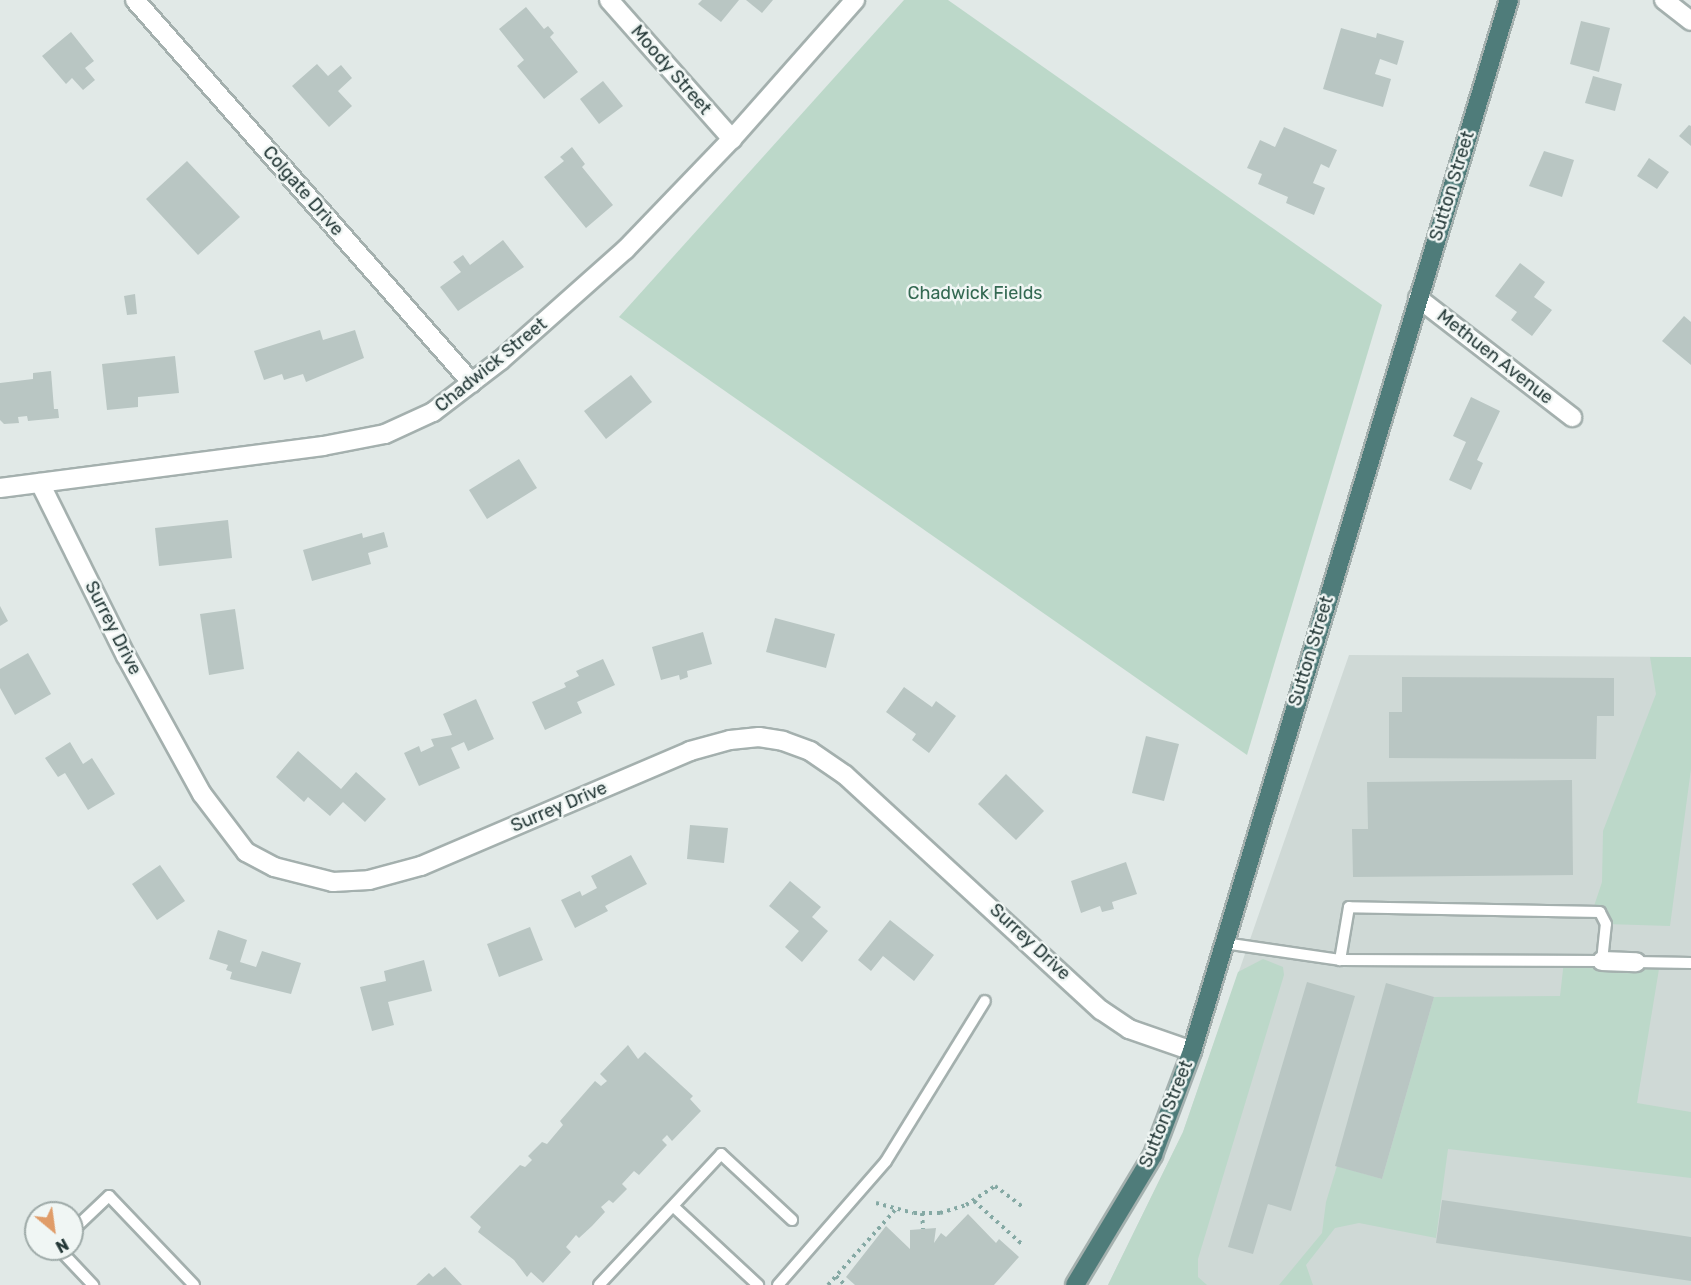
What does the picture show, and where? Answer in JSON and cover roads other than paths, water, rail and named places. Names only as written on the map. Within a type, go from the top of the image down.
[{"type":"highway","name":"Sutton Street","points":[[1075,1285],[1153,1155],[1192,1051],[1509,0]]},
{"type":"street","name":"Colgate Drive","points":[[135,0],[471,383]]},
{"type":"street","name":"Moody Street","points":[[609,0],[732,139]]},
{"type":"street","name":"Chadwick Street","points":[[0,488],[323,447],[385,434],[433,412],[471,383],[625,250],[732,139],[855,0]]},
{"type":"street","points":[[1664,0],[1691,21]]},
{"type":"street","name":"Methuen Avenue","points":[[1418,298],[1572,417]]},
{"type":"street","name":"Surrey Drive","points":[[40,483],[126,656],[202,794],[246,852],[274,867],[333,882],[369,880],[421,866],[690,751],[730,740],[759,738],[783,741],[810,751],[845,775],[1101,1010],[1130,1029],[1192,1051]]},
{"type":"street","points":[[1602,962],[1636,962]]},
{"type":"lane","points":[[1224,943],[1340,960],[1602,962],[1606,924],[1600,912],[1349,907],[1340,960]]},
{"type":"lane","points":[[1636,962],[1691,963]]},
{"type":"lane","points":[[778,1285],[886,1161],[985,1001]]},
{"type":"lane","points":[[599,1285],[721,1154],[792,1220]]},
{"type":"lane","points":[[84,1220],[109,1196],[194,1285]]},
{"type":"lane","points":[[674,1207],[758,1285]]},
{"type":"lane","points":[[70,1261],[93,1285]]},
{"type":"park label","name":"Chadwick Fields","points":[[975,293]]}]
